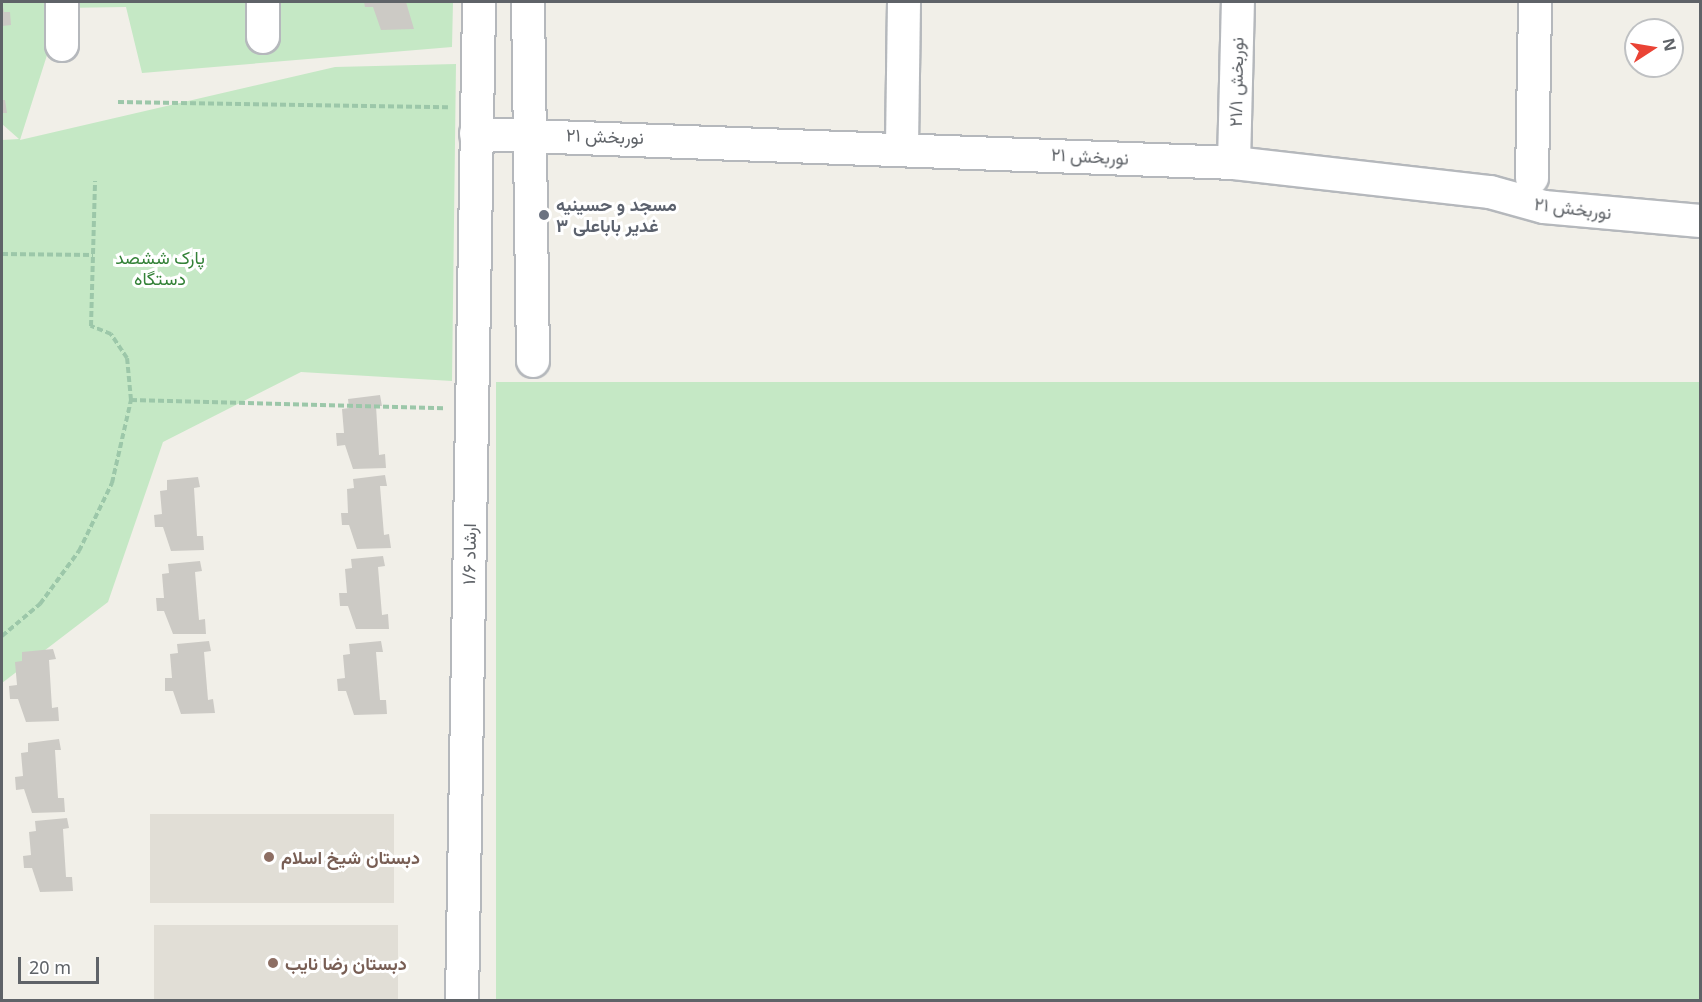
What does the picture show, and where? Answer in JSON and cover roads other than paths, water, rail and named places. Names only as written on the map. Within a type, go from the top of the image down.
[{"type":"street","points":[[62,2],[63,45]]},
{"type":"street","points":[[263,2],[263,37]]},
{"type":"street","name":"ارشاد ۱/۶","points":[[462,1000],[479,2]]},
{"type":"street","points":[[528,2],[533,361]]},
{"type":"street","points":[[903,147],[904,2]]},
{"type":"street","name":"نوربخش ۲۱/۱","points":[[1234,163],[1238,2]]},
{"type":"street","points":[[1532,178],[1535,2]]},
{"type":"street","name":"نوربخش ۲۱","points":[[477,121],[530,134],[903,147],[1234,163],[1490,192],[1544,207],[1701,220]]},
{"type":"place","name":"مسجد و حسینیه غدیر باباعلی ۳","points":[[544,215]]},
{"type":"place","name":"دبستان شیخ اسلام","points":[[269,857]]},
{"type":"place","name":"دبستان رضا نایب","points":[[273,963]]},
{"type":"park label","name":"پارک‌ ششصد دستگاه","points":[[160,268]]}]
